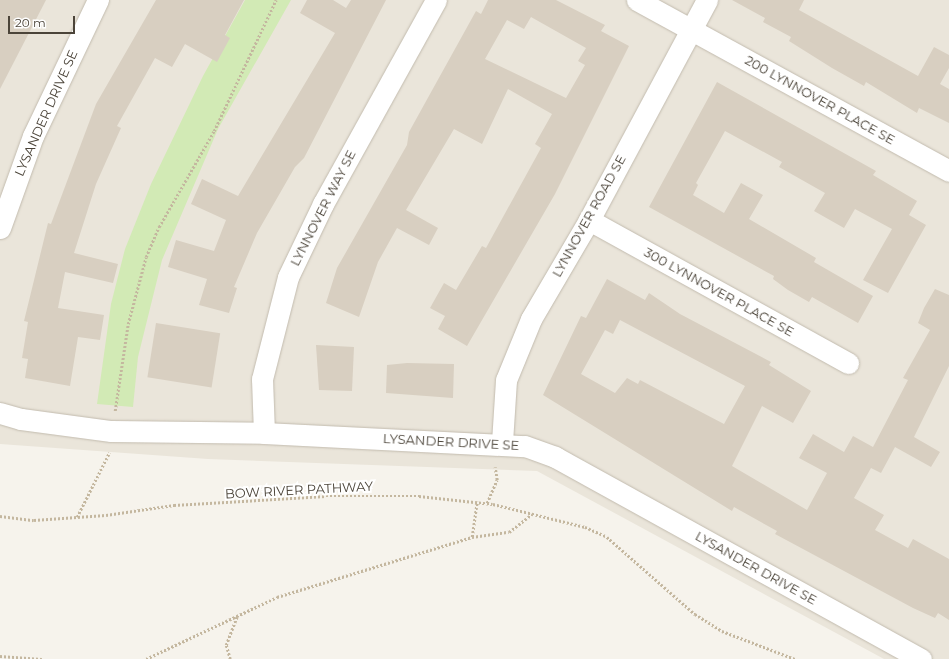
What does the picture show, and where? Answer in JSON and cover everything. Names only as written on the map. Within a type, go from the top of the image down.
[{"type":"street","name":"LYSANDER DRIVE SE","points":[[0,228],[33,136],[98,0]]},
{"type":"street","name":"LYNNOVER WAY SE","points":[[264,433],[262,379],[288,277],[323,204],[436,0]]},
{"type":"street","name":"200 LYNNOVER PLACE SE","points":[[637,0],[949,171]]},
{"type":"street","name":"LYNNOVER ROAD SE","points":[[497,442],[506,380],[516,352],[531,319],[589,220],[707,0]]},
{"type":"street","name":"300 LYNNOVER PLACE SE","points":[[589,220],[848,363]]},
{"type":"street","name":"LYSANDER DRIVE SE","points":[[0,413],[21,419],[112,431],[264,433],[497,442],[555,457],[921,659]]},
{"type":"path","points":[[77,517],[108,456],[128,324],[146,257],[159,227],[214,131],[276,0]]},
{"type":"path","points":[[487,503],[496,480],[497,442]]},
{"type":"path","name":"BOW RIVER PATHWAY","points":[[0,516],[34,520],[77,517],[174,505],[326,496],[419,496],[477,501],[532,513],[585,527],[607,537],[695,614],[722,631],[795,659]]},
{"type":"path","points":[[472,537],[477,501]]},
{"type":"path","points":[[146,659],[237,616],[322,581],[472,537],[509,532],[532,513]]},
{"type":"path","points":[[230,659],[226,645],[237,616]]},
{"type":"path","points":[[0,656],[42,659]]},
{"type":"shaded area","points":[[0,0],[949,0],[949,659],[884,659],[537,471],[208,459],[0,444]]},
{"type":"green space","points":[[245,0],[291,0],[218,129],[162,260],[138,357],[133,407],[97,404],[111,304],[125,249],[151,184],[203,76]]},
{"type":"building","points":[[0,0],[46,0],[0,89]]},
{"type":"building","points":[[156,0],[244,0],[225,35],[230,38],[217,62],[185,44],[172,67],[155,58],[117,126],[121,128],[96,184],[74,253],[118,264],[113,283],[65,272],[58,308],[104,315],[100,340],[78,337],[70,386],[25,378],[28,359],[22,358],[28,322],[24,321],[48,223],[51,224],[96,104]]},
{"type":"building","points":[[307,0],[333,0],[346,8],[351,0],[386,0],[304,158],[295,167],[257,233],[234,287],[237,288],[229,313],[199,305],[207,279],[168,267],[176,240],[214,251],[226,220],[191,204],[202,179],[238,196],[335,33],[300,13]]},
{"type":"building","points":[[488,0],[556,0],[605,25],[601,31],[629,46],[555,194],[467,346],[438,329],[445,316],[430,308],[444,283],[456,290],[482,246],[486,248],[541,148],[535,144],[552,114],[508,89],[482,144],[454,129],[406,210],[438,228],[429,245],[397,228],[378,262],[359,317],[326,303],[337,268],[407,145],[409,132],[476,11],[481,14]],"holes":[[[531,17],[586,48],[578,61],[585,65],[566,98],[485,59],[507,20],[524,29]]]},
{"type":"building","points":[[732,0],[804,0],[799,10],[918,76],[934,47],[949,55],[949,68],[940,84],[949,89],[949,123],[919,108],[917,113],[866,82],[864,86],[832,68],[789,41],[791,37],[763,22],[765,18]]},
{"type":"building","points":[[717,82],[876,171],[873,175],[917,201],[909,215],[926,225],[888,293],[863,280],[892,229],[855,209],[844,228],[814,211],[825,193],[779,167],[782,162],[725,131],[696,183],[698,185],[693,195],[724,213],[741,183],[763,195],[749,219],[816,258],[814,262],[873,296],[858,323],[812,297],[809,302],[773,279],[774,276],[649,207]]},
{"type":"building","points":[[607,279],[645,300],[649,293],[680,314],[771,362],[769,365],[811,391],[793,423],[762,406],[732,466],[807,510],[827,473],[799,458],[813,434],[844,452],[853,436],[873,447],[908,380],[903,378],[930,330],[918,323],[924,308],[935,289],[949,295],[949,366],[914,437],[940,452],[931,467],[895,447],[881,473],[871,468],[854,498],[884,515],[875,530],[908,548],[913,539],[949,559],[949,620],[938,613],[935,618],[913,608],[775,534],[777,531],[734,507],[732,511],[543,395],[581,316],[586,318]],"holes":[[[620,320],[745,386],[724,424],[640,380],[638,384],[627,378],[615,393],[581,374],[605,330],[613,334]]]},
{"type":"building","points":[[156,323],[220,333],[212,387],[147,377]]},
{"type":"building","points":[[316,345],[354,347],[352,391],[319,390]]},
{"type":"building","points":[[407,363],[454,364],[453,398],[386,393],[387,365]]}]
